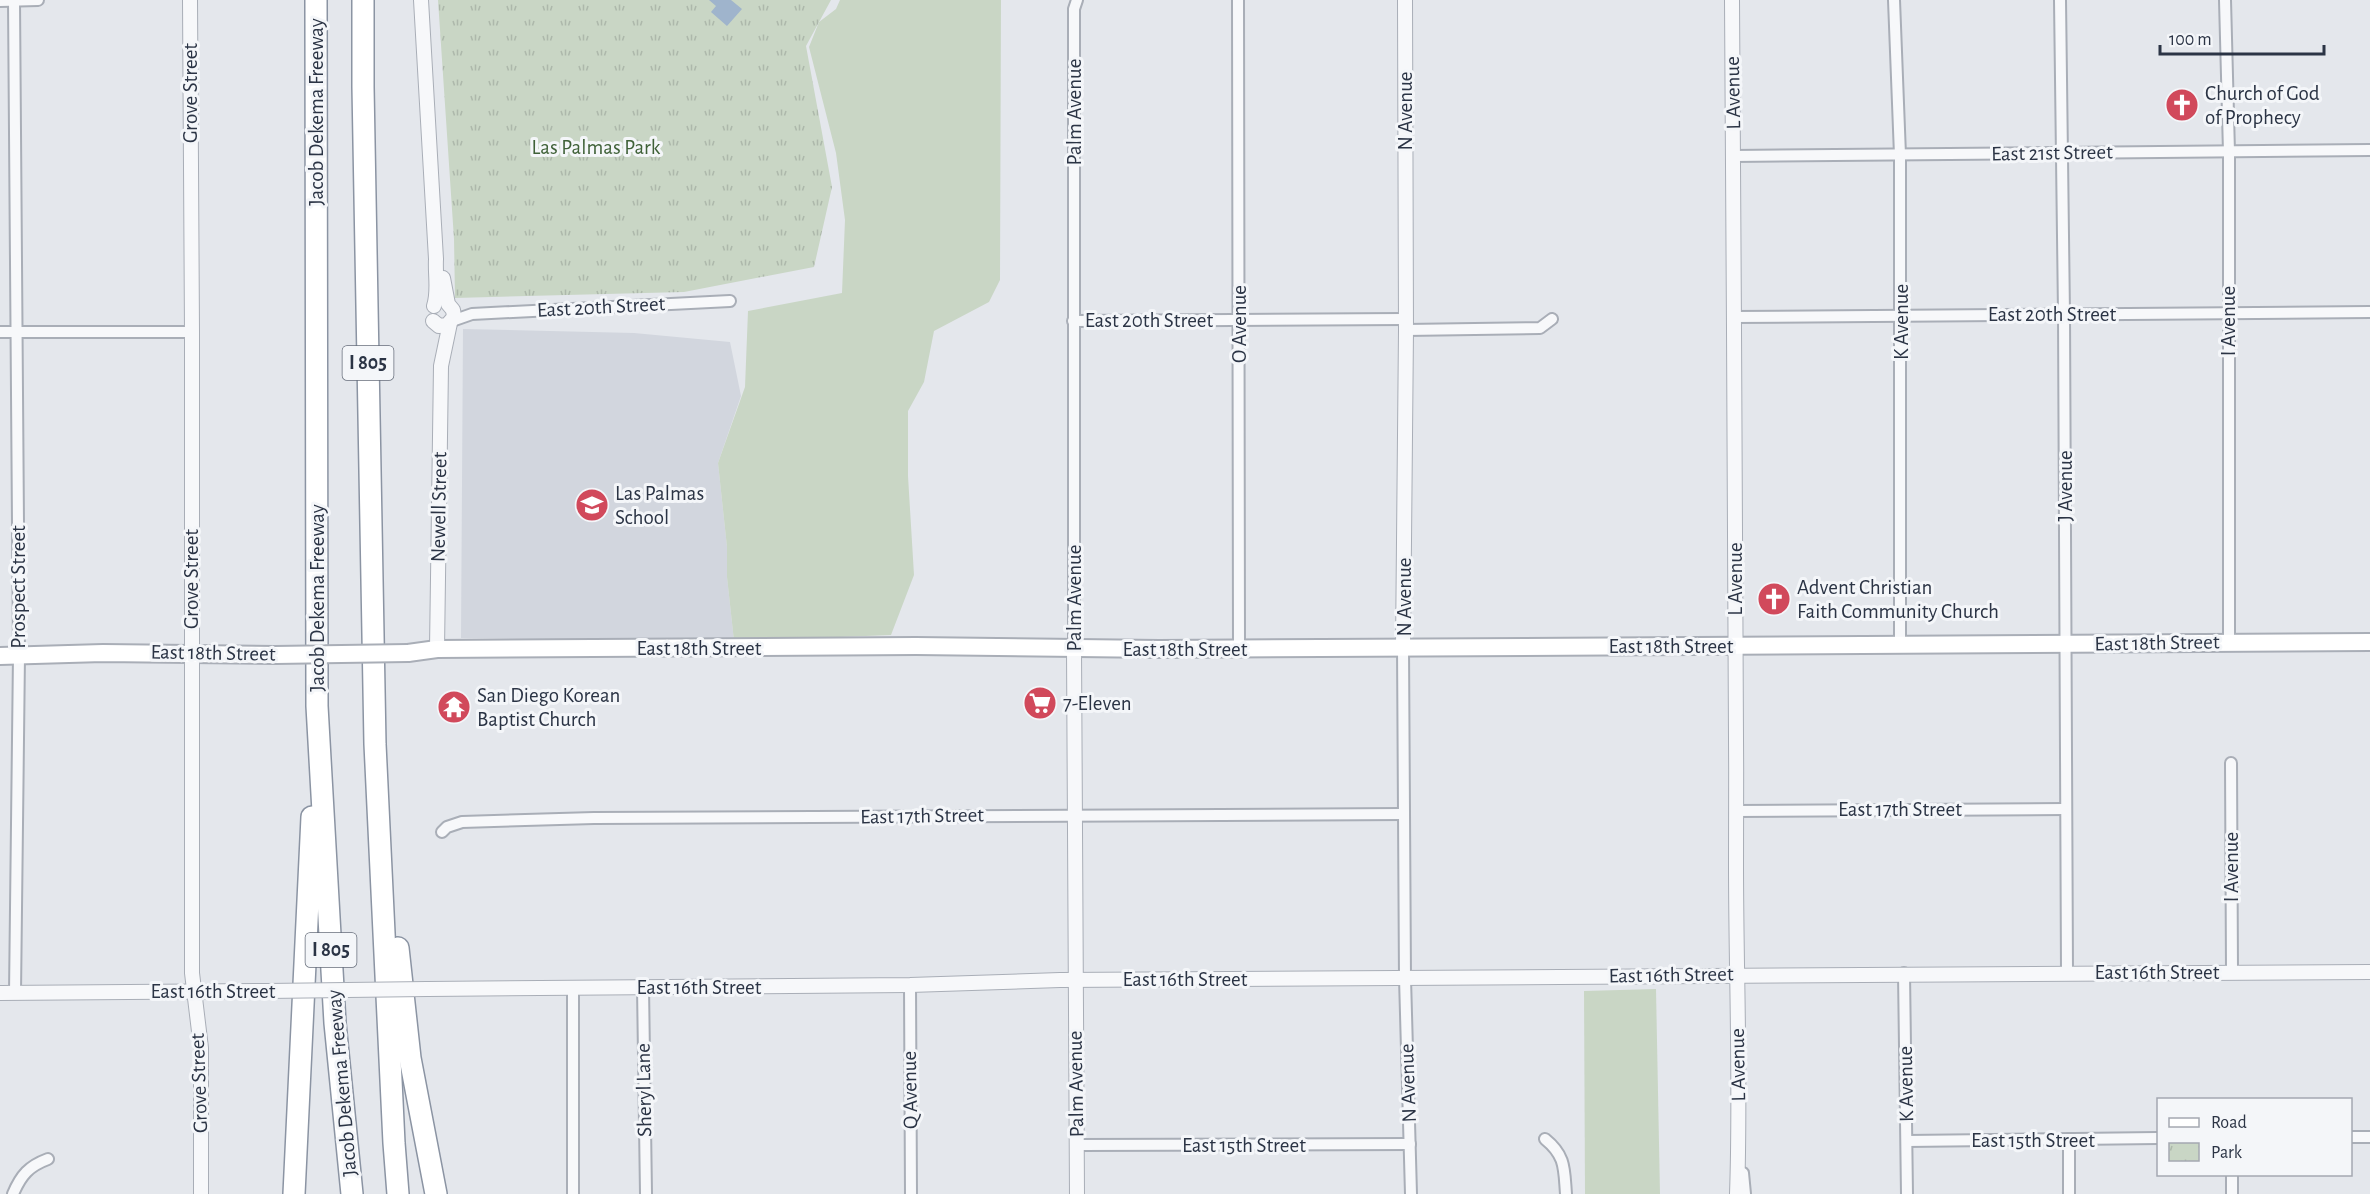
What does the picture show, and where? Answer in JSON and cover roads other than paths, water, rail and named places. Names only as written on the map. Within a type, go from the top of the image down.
[{"type":"highway","name":"Jacob Dekema Freeway","points":[[316,0],[317,706],[335,1023],[352,1194]]},
{"type":"highway","name":"I 805","points":[[363,0],[375,727],[398,1194]]},
{"type":"highway","points":[[294,1194],[317,706]]},
{"type":"highway","points":[[375,727],[387,819],[395,927],[410,1058],[436,1194]]},
{"type":"main road","name":"East 18th Street","points":[[0,656],[191,652],[408,653],[437,649],[910,646],[1239,649],[2370,642]]},
{"type":"street","points":[[0,1],[38,0]]},
{"type":"street","name":"Grove Street","points":[[190,0],[193,992],[201,1048],[201,1194]]},
{"type":"street","name":"Newell Street","points":[[421,0],[436,260],[435,277],[438,292],[431,314],[441,366]]},
{"type":"street","name":"O Avenue","points":[[1238,0],[1239,649]]},
{"type":"street","name":"N Avenue","points":[[1405,0],[1406,324],[1403,647],[1405,978],[1411,1194]]},
{"type":"street","name":"L Avenue","points":[[1732,0],[1736,974],[1739,1141],[1745,1194]]},
{"type":"street","name":"K Avenue","points":[[1894,0],[1900,155],[1900,644]]},
{"type":"street","name":"J Avenue","points":[[2060,0],[2063,153],[2067,972]]},
{"type":"street","name":"I Avenue","points":[[2225,0],[2229,152],[2229,642]]},
{"type":"street","name":"Prospect Street","points":[[14,1],[19,655],[15,993]]},
{"type":"street","name":"Palm Avenue","points":[[1077,1],[1074,9],[1073,321],[1077,1194]]},
{"type":"street","name":"East 21st Street","points":[[1734,156],[2370,150]]},
{"type":"street","name":"Newell Street","points":[[436,260],[451,314],[441,366],[437,649]]},
{"type":"street","name":"East 20th Street","points":[[451,314],[730,301]]},
{"type":"street","points":[[433,321],[439,326],[451,314],[441,303],[434,306]]},
{"type":"street","name":"East 20th Street","points":[[1733,316],[2370,312]]},
{"type":"street","name":"East 20th Street","points":[[1073,321],[1239,320],[1540,328],[1552,319]]},
{"type":"street","points":[[0,332],[104,334],[192,332]]},
{"type":"street","name":"I Avenue","points":[[2231,763],[2232,972]]},
{"type":"street","name":"East 17th Street","points":[[1736,811],[2065,808]]},
{"type":"street","name":"East 17th Street","points":[[442,832],[447,827],[462,822],[558,819],[1404,814]]},
{"type":"street","name":"East 16th Street","points":[[0,993],[910,985],[1075,980],[1736,974],[2370,972]]},
{"type":"street","name":"K Avenue","points":[[1904,973],[1907,1194]]},
{"type":"street","name":"Q Avenue","points":[[910,985],[911,1194]]},
{"type":"street","name":"Sheryl Lane","points":[[643,987],[646,1194]]},
{"type":"street","points":[[573,988],[573,1194]]},
{"type":"street","points":[[2352,1137],[2370,1137]]},
{"type":"street","name":"East 15th Street","points":[[1907,1141],[2157,1138]]},
{"type":"street","points":[[1545,1139],[1558,1149],[1564,1167],[1566,1194]]},
{"type":"street","points":[[2069,1139],[2069,1194]]},
{"type":"street","points":[[1737,1194],[1739,1141]]},
{"type":"street","name":"East 15th Street","points":[[1078,1145],[1410,1144]]},
{"type":"street","points":[[13,1194],[19,1179],[31,1166],[48,1159]]},
{"type":"street","points":[[2232,1176],[2232,1194]]},
{"type":"water","points":[[709,0],[731,0],[742,9],[727,26],[711,12],[716,6]]},
{"type":"place","name":"Church of God of Prophecy","points":[[2182,105]]},
{"type":"place","name":"Las Palmas School","points":[[592,505]]},
{"type":"place","name":"Advent Christian Faith Community Church","points":[[1774,599]]},
{"type":"place","name":"7-Eleven","points":[[1040,703]]},
{"type":"place","name":"San Diego Korean Baptist Church","points":[[454,707]]},
{"type":"park label","name":"Las Palmas Park","points":[[596,147]]}]
